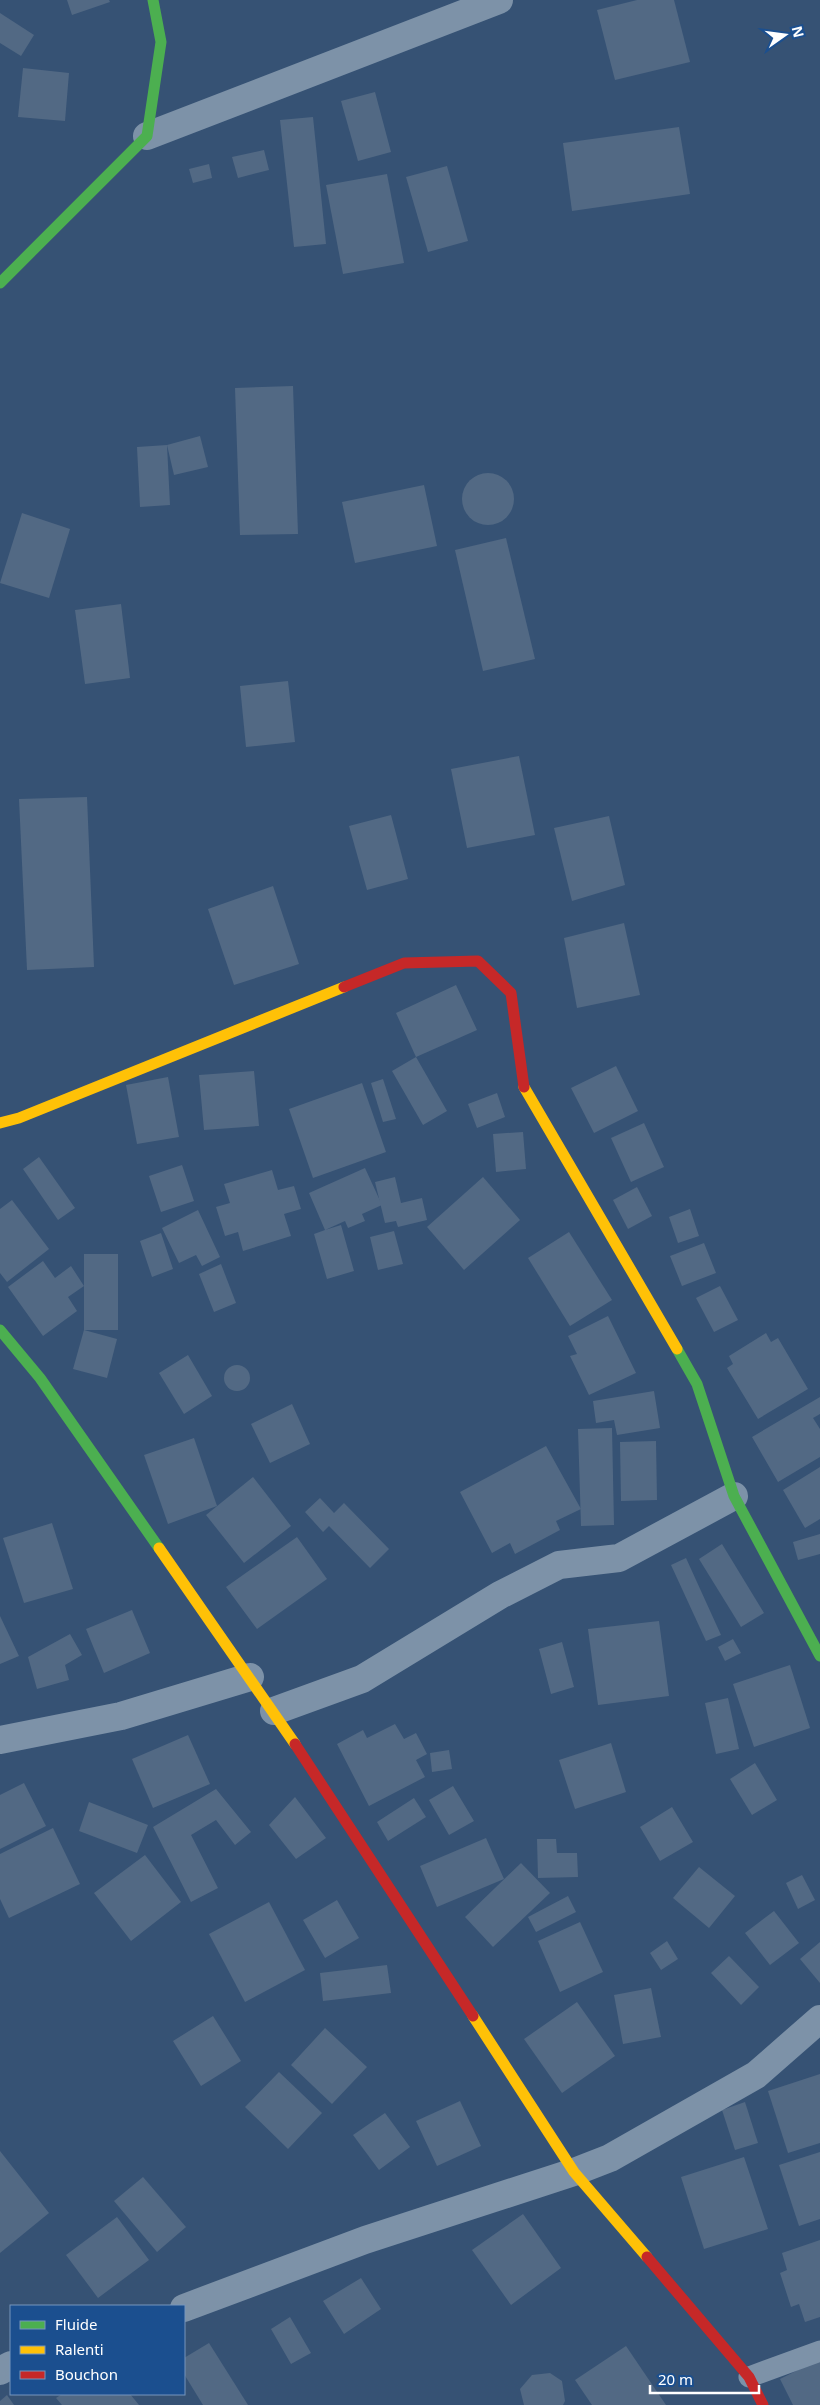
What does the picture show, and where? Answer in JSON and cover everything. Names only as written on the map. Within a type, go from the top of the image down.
[{"type":"street","points":[[147,136],[161,42],[154,0]]},
{"type":"street","points":[[0,283],[147,136],[500,0]]},
{"type":"street","points":[[0,1122],[19,1118],[404,963],[478,961],[511,993],[522,1084],[697,1384],[734,1496],[820,1656]]},
{"type":"street","points":[[0,1330],[40,1378],[274,1711],[574,2172],[748,2377],[763,2405]]},
{"type":"street","points":[[274,1711],[362,1678],[500,1595],[559,1566],[619,1558],[734,1496]]},
{"type":"street","points":[[0,1740],[121,1716],[250,1677]]},
{"type":"street","points":[[185,2308],[366,2240],[574,2172],[610,2158],[756,2075],[820,2020]]},
{"type":"lane","points":[[748,2377],[820,2351]]},
{"type":"building","points":[[67,0],[109,0],[110,2],[72,15]]},
{"type":"building","points":[[637,0],[674,0],[690,62],[615,80],[597,10]]},
{"type":"building","points":[[0,13],[34,35],[21,56],[0,43]]},
{"type":"building","points":[[23,68],[69,73],[65,121],[18,117]]},
{"type":"building","points":[[375,92],[391,152],[358,161],[341,101]]},
{"type":"building","points":[[313,117],[326,244],[294,247],[280,120]]},
{"type":"building","points":[[679,127],[690,194],[572,211],[563,143]]},
{"type":"building","points":[[264,150],[269,170],[238,178],[232,157]]},
{"type":"building","points":[[209,164],[212,178],[193,183],[189,169]]},
{"type":"building","points":[[447,166],[468,241],[428,252],[406,177]]},
{"type":"building","points":[[387,174],[404,263],[343,274],[326,185]]},
{"type":"building","points":[[293,386],[298,534],[240,535],[235,388]]},
{"type":"building","points":[[200,436],[208,467],[174,475],[167,445]]},
{"type":"building","points":[[167,445],[170,505],[140,507],[137,447]]},
{"type":"building","points":[[483,473],[493,473],[502,477],[510,485],[514,499],[510,513],[502,521],[493,525],[483,525],[474,521],[466,513],[462,504],[462,494],[466,485],[474,477]]},
{"type":"building","points":[[424,485],[437,546],[355,563],[342,502]]},
{"type":"building","points":[[22,513],[70,529],[49,598],[0,583]]},
{"type":"building","points":[[506,538],[535,659],[483,671],[455,550]]},
{"type":"building","points":[[121,604],[130,678],[85,684],[75,610]]},
{"type":"building","points":[[288,681],[295,742],[246,747],[240,686]]},
{"type":"building","points":[[519,756],[535,835],[467,848],[451,769]]},
{"type":"building","points":[[87,797],[94,967],[27,970],[19,799]]},
{"type":"building","points":[[391,815],[408,879],[367,890],[349,826]]},
{"type":"building","points":[[609,816],[625,885],[572,901],[554,828]]},
{"type":"building","points":[[273,886],[299,964],[234,985],[208,909]]},
{"type":"building","points":[[624,923],[640,995],[577,1008],[564,938]]},
{"type":"building","points":[[456,985],[477,1030],[416,1057],[396,1013]]},
{"type":"building","points":[[416,1057],[447,1111],[423,1125],[392,1071]]},
{"type":"building","points":[[616,1066],[638,1111],[594,1133],[571,1088]]},
{"type":"building","points":[[254,1071],[259,1126],[204,1130],[199,1075]]},
{"type":"building","points":[[168,1077],[179,1137],[137,1144],[126,1085]]},
{"type":"building","points":[[383,1079],[396,1119],[383,1122],[371,1083]]},
{"type":"building","points":[[362,1083],[386,1152],[313,1178],[289,1109]]},
{"type":"building","points":[[497,1093],[505,1117],[477,1128],[468,1104]]},
{"type":"building","points":[[644,1123],[664,1167],[631,1182],[611,1138]]},
{"type":"building","points":[[523,1132],[526,1169],[496,1172],[493,1134]]},
{"type":"building","points":[[39,1157],[75,1208],[58,1220],[23,1169]]},
{"type":"building","points":[[182,1165],[194,1201],[161,1212],[149,1176]]},
{"type":"building","points":[[365,1168],[382,1205],[362,1214],[365,1221],[348,1228],[345,1221],[325,1230],[309,1193]]},
{"type":"building","points":[[272,1170],[278,1190],[294,1186],[301,1209],[284,1214],[291,1236],[243,1251],[238,1232],[225,1236],[216,1207],[230,1203],[224,1184]]},
{"type":"building","points":[[395,1177],[401,1203],[422,1198],[427,1220],[398,1227],[396,1221],[385,1223],[375,1182]]},
{"type":"building","points":[[483,1177],[520,1220],[464,1270],[427,1227]]},
{"type":"building","points":[[637,1187],[652,1216],[628,1229],[613,1200]]},
{"type":"building","points":[[12,1200],[49,1249],[7,1282],[0,1273],[0,1209]]},
{"type":"building","points":[[690,1209],[699,1236],[678,1243],[669,1217]]},
{"type":"building","points":[[198,1210],[220,1257],[202,1266],[196,1255],[179,1263],[162,1228]]},
{"type":"building","points":[[341,1225],[354,1271],[327,1279],[314,1234]]},
{"type":"building","points":[[394,1231],[403,1264],[378,1270],[370,1237]]},
{"type":"building","points":[[569,1232],[612,1300],[570,1326],[528,1258]]},
{"type":"building","points":[[161,1233],[173,1269],[152,1277],[140,1241]]},
{"type":"building","points":[[704,1243],[716,1273],[682,1286],[670,1256]]},
{"type":"building","points":[[84,1254],[118,1254],[118,1330],[84,1330]]},
{"type":"building","points":[[43,1261],[55,1278],[71,1266],[84,1286],[68,1297],[77,1311],[43,1336],[8,1287]]},
{"type":"building","points":[[221,1264],[236,1303],[214,1312],[199,1274]]},
{"type":"building","points":[[720,1286],[738,1320],[714,1332],[696,1298]]},
{"type":"building","points":[[608,1316],[636,1373],[589,1395],[570,1356],[577,1354],[568,1336]]},
{"type":"building","points":[[84,1330],[117,1339],[107,1378],[73,1369]]},
{"type":"building","points":[[766,1333],[771,1342],[778,1338],[808,1389],[758,1419],[727,1368],[733,1364],[729,1356]]},
{"type":"building","points":[[188,1355],[212,1396],[184,1414],[159,1373]]},
{"type":"building","points":[[237,1365],[246,1369],[250,1378],[246,1387],[237,1391],[228,1387],[224,1378],[228,1369]]},
{"type":"building","points":[[654,1391],[660,1428],[617,1435],[614,1420],[596,1423],[593,1401]]},
{"type":"building","points":[[820,1397],[820,1414],[813,1418],[820,1429],[820,1457],[778,1482],[752,1437]]},
{"type":"building","points":[[292,1404],[310,1444],[270,1463],[251,1424]]},
{"type":"building","points":[[612,1428],[614,1525],[581,1526],[578,1429]]},
{"type":"building","points":[[194,1438],[217,1506],[168,1524],[144,1455]]},
{"type":"building","points":[[656,1441],[657,1500],[621,1501],[620,1442]]},
{"type":"building","points":[[546,1446],[581,1509],[556,1521],[560,1530],[515,1554],[510,1543],[492,1553],[460,1492]]},
{"type":"building","points":[[820,1467],[820,1519],[805,1528],[783,1490]]},
{"type":"building","points":[[253,1477],[291,1526],[244,1563],[206,1515]]},
{"type":"building","points":[[320,1498],[334,1513],[344,1503],[389,1549],[370,1568],[329,1526],[323,1532],[305,1512]]},
{"type":"building","points":[[52,1523],[73,1589],[24,1603],[3,1538]]},
{"type":"building","points":[[820,1534],[820,1554],[798,1560],[793,1542]]},
{"type":"building","points":[[297,1537],[327,1579],[257,1629],[226,1587]]},
{"type":"building","points":[[722,1544],[764,1613],[741,1627],[699,1559]]},
{"type":"building","points":[[686,1558],[721,1635],[706,1641],[671,1565]]},
{"type":"building","points":[[132,1610],[150,1653],[104,1673],[86,1629]]},
{"type":"building","points":[[0,1616],[19,1656],[0,1664]]},
{"type":"building","points":[[659,1621],[669,1696],[598,1705],[588,1629]]},
{"type":"building","points":[[70,1634],[82,1655],[65,1665],[69,1680],[37,1689],[28,1657]]},
{"type":"building","points":[[733,1639],[741,1653],[725,1661],[718,1647]]},
{"type":"building","points":[[562,1642],[574,1687],[551,1694],[539,1649]]},
{"type":"building","points":[[790,1665],[810,1728],[754,1747],[733,1684]]},
{"type":"building","points":[[728,1698],[739,1749],[716,1754],[705,1703]]},
{"type":"building","points":[[395,1724],[404,1739],[416,1733],[427,1754],[416,1760],[425,1777],[369,1806],[337,1744],[363,1730],[367,1738]]},
{"type":"building","points":[[188,1735],[210,1784],[153,1808],[132,1759]]},
{"type":"building","points":[[611,1743],[626,1792],[575,1809],[559,1760]]},
{"type":"building","points":[[449,1750],[452,1769],[432,1772],[430,1753]]},
{"type":"building","points":[[755,1763],[777,1800],[752,1815],[730,1779]]},
{"type":"building","points":[[24,1783],[46,1826],[0,1849],[0,1795]]},
{"type":"building","points":[[453,1786],[474,1821],[449,1835],[429,1800]]},
{"type":"building","points":[[216,1789],[251,1832],[235,1845],[216,1820],[191,1835],[218,1888],[191,1902],[153,1827]]},
{"type":"building","points":[[295,1797],[326,1838],[296,1859],[269,1825]]},
{"type":"building","points":[[414,1798],[426,1817],[388,1841],[377,1822]]},
{"type":"building","points":[[89,1802],[148,1825],[137,1853],[79,1831]]},
{"type":"building","points":[[672,1807],[693,1842],[660,1861],[640,1827]]},
{"type":"building","points":[[53,1828],[80,1884],[9,1918],[0,1899],[0,1854]]},
{"type":"building","points":[[486,1838],[504,1879],[437,1907],[420,1866]]},
{"type":"building","points":[[537,1839],[556,1839],[557,1853],[577,1853],[578,1877],[538,1878]]},
{"type":"building","points":[[145,1855],[181,1902],[131,1941],[94,1893]]},
{"type":"building","points":[[521,1863],[550,1893],[493,1947],[465,1917]]},
{"type":"building","points":[[699,1867],[735,1896],[709,1928],[673,1898]]},
{"type":"building","points":[[802,1875],[815,1900],[798,1909],[786,1883]]},
{"type":"building","points":[[568,1896],[576,1912],[536,1932],[528,1917]]},
{"type":"building","points":[[337,1900],[359,1938],[325,1958],[303,1920]]},
{"type":"building","points":[[269,1902],[305,1970],[245,2002],[209,1934]]},
{"type":"building","points":[[774,1911],[799,1943],[770,1965],[745,1933]]},
{"type":"building","points":[[580,1922],[603,1972],[560,1992],[538,1941]]},
{"type":"building","points":[[667,1941],[678,1959],[661,1970],[650,1953]]},
{"type":"building","points":[[820,1942],[820,1983],[800,1959]]},
{"type":"building","points":[[729,1956],[759,1987],[741,2005],[711,1973]]},
{"type":"building","points":[[387,1965],[391,1993],[323,2001],[320,1973]]},
{"type":"building","points":[[651,1988],[661,2037],[623,2044],[614,1995]]},
{"type":"building","points":[[577,2002],[615,2056],[562,2093],[524,2039]]},
{"type":"building","points":[[213,2016],[241,2061],[201,2086],[173,2041]]},
{"type":"building","points":[[325,2028],[367,2067],[332,2104],[291,2065]]},
{"type":"building","points":[[279,2072],[322,2113],[288,2149],[245,2107]]},
{"type":"building","points":[[820,2074],[820,2143],[788,2153],[768,2091]]},
{"type":"building","points":[[460,2101],[481,2146],[437,2166],[416,2121]]},
{"type":"building","points":[[745,2102],[758,2143],[735,2150],[722,2110]]},
{"type":"building","points":[[385,2113],[410,2147],[379,2170],[353,2135]]},
{"type":"building","points":[[0,2151],[49,2213],[0,2253]]},
{"type":"building","points":[[820,2152],[820,2219],[799,2226],[779,2165]]},
{"type":"building","points":[[744,2157],[768,2229],[704,2249],[681,2177]]},
{"type":"building","points":[[143,2177],[186,2227],[157,2252],[114,2201]]},
{"type":"building","points":[[523,2214],[561,2268],[511,2305],[472,2250]]},
{"type":"building","points":[[117,2217],[149,2260],[98,2298],[66,2255]]},
{"type":"building","points":[[820,2240],[820,2317],[805,2322],[799,2304],[791,2307],[780,2273],[787,2270],[782,2253]]},
{"type":"building","points":[[361,2278],[381,2309],[344,2334],[323,2301]]},
{"type":"building","points":[[290,2317],[311,2353],[291,2364],[271,2329]]},
{"type":"building","points":[[209,2343],[248,2405],[203,2405],[185,2376],[185,2357]]},
{"type":"building","points":[[626,2346],[666,2405],[592,2405],[575,2380]]},
{"type":"building","points":[[820,2359],[820,2405],[793,2405],[780,2379]]},
{"type":"building","points":[[550,2373],[562,2381],[565,2401],[563,2405],[524,2405],[520,2389],[532,2375]]},
{"type":"building","points":[[7,2395],[14,2405],[0,2405],[0,2401]]},
{"type":"building","points":[[60,2395],[131,2395],[139,2405],[62,2405],[56,2398]]},
{"type":"traffic: fast","points":[[0,283],[147,136],[161,42],[153,0]]},
{"type":"traffic: fast","points":[[0,1330],[40,1378],[159,1548]]},
{"type":"traffic: fast","points":[[677,1349],[697,1384],[734,1496],[820,1656]]},
{"type":"traffic: slow","points":[[0,1123],[19,1118],[344,987]]},
{"type":"traffic: slow","points":[[524,1087],[677,1349]]},
{"type":"traffic: slow","points":[[159,1548],[295,1744]]},
{"type":"traffic: slow","points":[[473,2016],[574,2172],[647,2257]]},
{"type":"traffic: jam","points":[[344,987],[404,963],[478,961],[511,993],[524,1087]]},
{"type":"traffic: jam","points":[[295,1744],[473,2016]]},
{"type":"traffic: jam","points":[[647,2257],[749,2377],[763,2405]]}]
